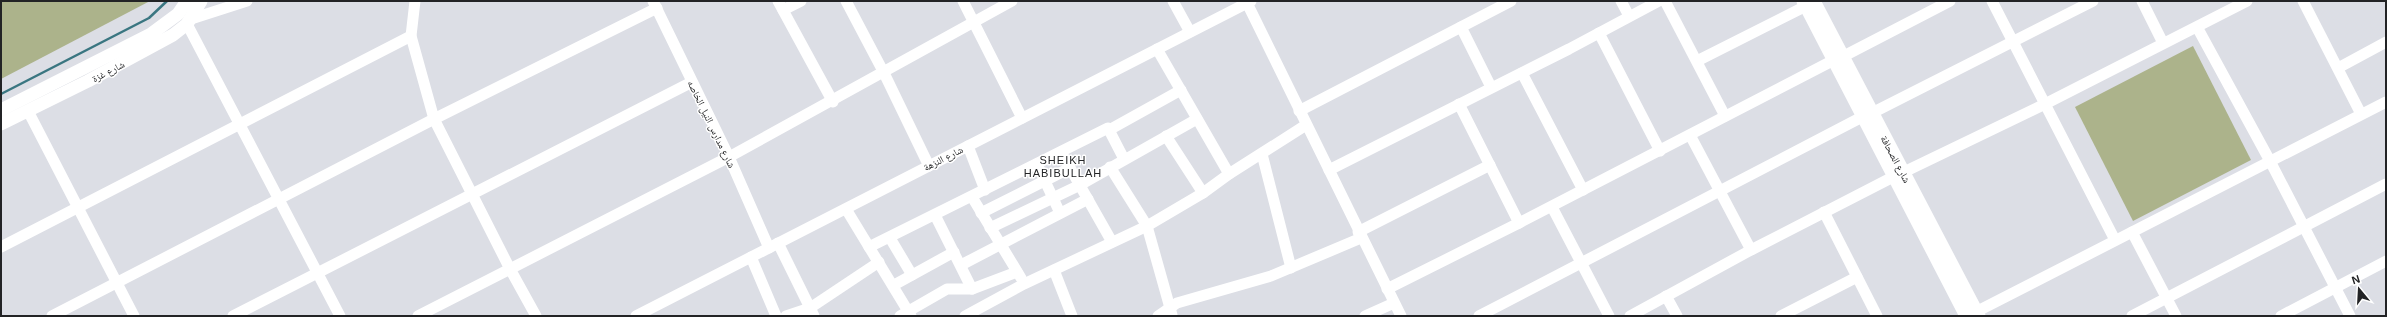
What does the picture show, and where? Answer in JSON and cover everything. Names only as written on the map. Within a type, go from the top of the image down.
[{"type":"main road","name":"شارع غزة","points":[[1,110],[151,34],[178,14],[187,1]]},
{"type":"main road","name":"شارع غزة","points":[[1,124],[156,46],[189,22],[201,1]]},
{"type":"main road","name":"شارع الصحافة","points":[[1808,3],[1973,315]]},
{"type":"street","points":[[247,1],[189,22],[340,316]]},
{"type":"street","points":[[415,1],[411,36],[434,119],[510,269],[536,316]]},
{"type":"street","points":[[801,1],[780,6],[833,102]]},
{"type":"street","points":[[846,1],[884,73],[929,166]]},
{"type":"street","points":[[963,1],[1022,118]]},
{"type":"street","points":[[418,316],[729,157],[833,102],[1012,1]]},
{"type":"street","points":[[1173,1],[1190,32]]},
{"type":"street","points":[[1299,111],[1511,1]]},
{"type":"street","points":[[1621,1],[1629,16]]},
{"type":"street","points":[[1329,170],[1491,87],[1522,73],[1659,1]]},
{"type":"street","points":[[1665,1],[1725,116]]},
{"type":"street","points":[[1387,289],[1520,224],[1725,116],[1950,1]]},
{"type":"street","points":[[1992,1],[2115,240]]},
{"type":"street","points":[[1478,316],[1867,115],[2093,1]]},
{"type":"street","points":[[2142,1],[2163,43]]},
{"type":"street","points":[[1630,316],[1751,250],[1898,174],[2045,104],[2247,1]]},
{"type":"street","points":[[2303,1],[2361,114]]},
{"type":"street","points":[[1249,2],[1299,111],[1329,170],[1359,235],[1401,316]]},
{"type":"street","name":"شارع النزهة","points":[[636,316],[1249,2]]},
{"type":"street","points":[[1697,61],[1808,3]]},
{"type":"street","points":[[52,316],[118,284],[655,4]]},
{"type":"street","name":"شارع مدارس النيل الخاصه","points":[[655,4],[692,82],[774,246],[812,312]]},
{"type":"street","points":[[1461,27],[1491,87]]},
{"type":"street","points":[[2196,27],[2270,161],[2350,316]]},
{"type":"street","points":[[1599,33],[1660,151]]},
{"type":"street","points":[[1,247],[411,36]]},
{"type":"street","points":[[2338,68],[2386,42]]},
{"type":"street","points":[[1157,49],[1229,174]]},
{"type":"street","points":[[1522,73],[1583,190]]},
{"type":"street","points":[[233,316],[473,195],[692,82]]},
{"type":"street","points":[[870,247],[1108,128],[1109,130],[1181,90]]},
{"type":"street","points":[[1973,315],[2115,240],[2386,102]]},
{"type":"street","points":[[1459,104],[1520,224]]},
{"type":"street","points":[[28,110],[77,208],[134,316]]},
{"type":"street","points":[[990,228],[1080,185],[1197,119]]},
{"type":"street","points":[[964,316],[1024,284],[1147,226],[1203,193],[1229,174],[1306,125]]},
{"type":"street","points":[[1109,130],[1124,159]]},
{"type":"street","points":[[1690,135],[1751,250]]},
{"type":"street","points":[[1166,136],[1203,193]]},
{"type":"street","points":[[968,146],[985,190]]},
{"type":"street","points":[[1061,152],[1112,242]]},
{"type":"street","points":[[1262,154],[1291,268]]},
{"type":"street","points":[[1037,164],[1060,213]]},
{"type":"street","points":[[1158,316],[1172,313],[1178,303],[1191,298],[1272,276],[1291,268],[1359,235],[1490,165]]},
{"type":"street","points":[[1110,167],[1147,226],[1172,313]]},
{"type":"street","points":[[981,213],[1070,168]]},
{"type":"street","points":[[2132,316],[2386,184]]},
{"type":"street","points":[[972,197],[1024,284]]},
{"type":"street","points":[[960,265],[1088,199]]},
{"type":"street","points":[[1552,207],[1609,316]]},
{"type":"street","points":[[846,209],[894,285],[907,315],[947,289],[972,289],[1017,272]]},
{"type":"street","points":[[1824,212],[1877,316]]},
{"type":"street","points":[[936,215],[972,289]]},
{"type":"street","points":[[2132,232],[2176,316]]},
{"type":"street","points":[[890,238],[912,275]]},
{"type":"street","points":[[894,285],[954,252]]},
{"type":"street","points":[[751,257],[776,316]]},
{"type":"street","points":[[2281,316],[2386,261]]},
{"type":"street","points":[[786,316],[812,312],[879,262]]},
{"type":"street","points":[[1054,270],[1072,316]]},
{"type":"street","points":[[1781,316],[1857,277]]},
{"type":"street","points":[[1666,296],[1677,316]]},
{"type":"street","points":[[1365,316],[1394,303]]},
{"type":"green space","points":[[1,1],[150,1],[1,79]]},
{"type":"green space","points":[[2193,46],[2251,160],[2133,221],[2075,107]]},
{"type":"waterway","points":[[1,94],[149,18],[167,1]]},
{"type":"district","name":"SHEIKH HABIBULLAH","points":[[1063,166]]}]
